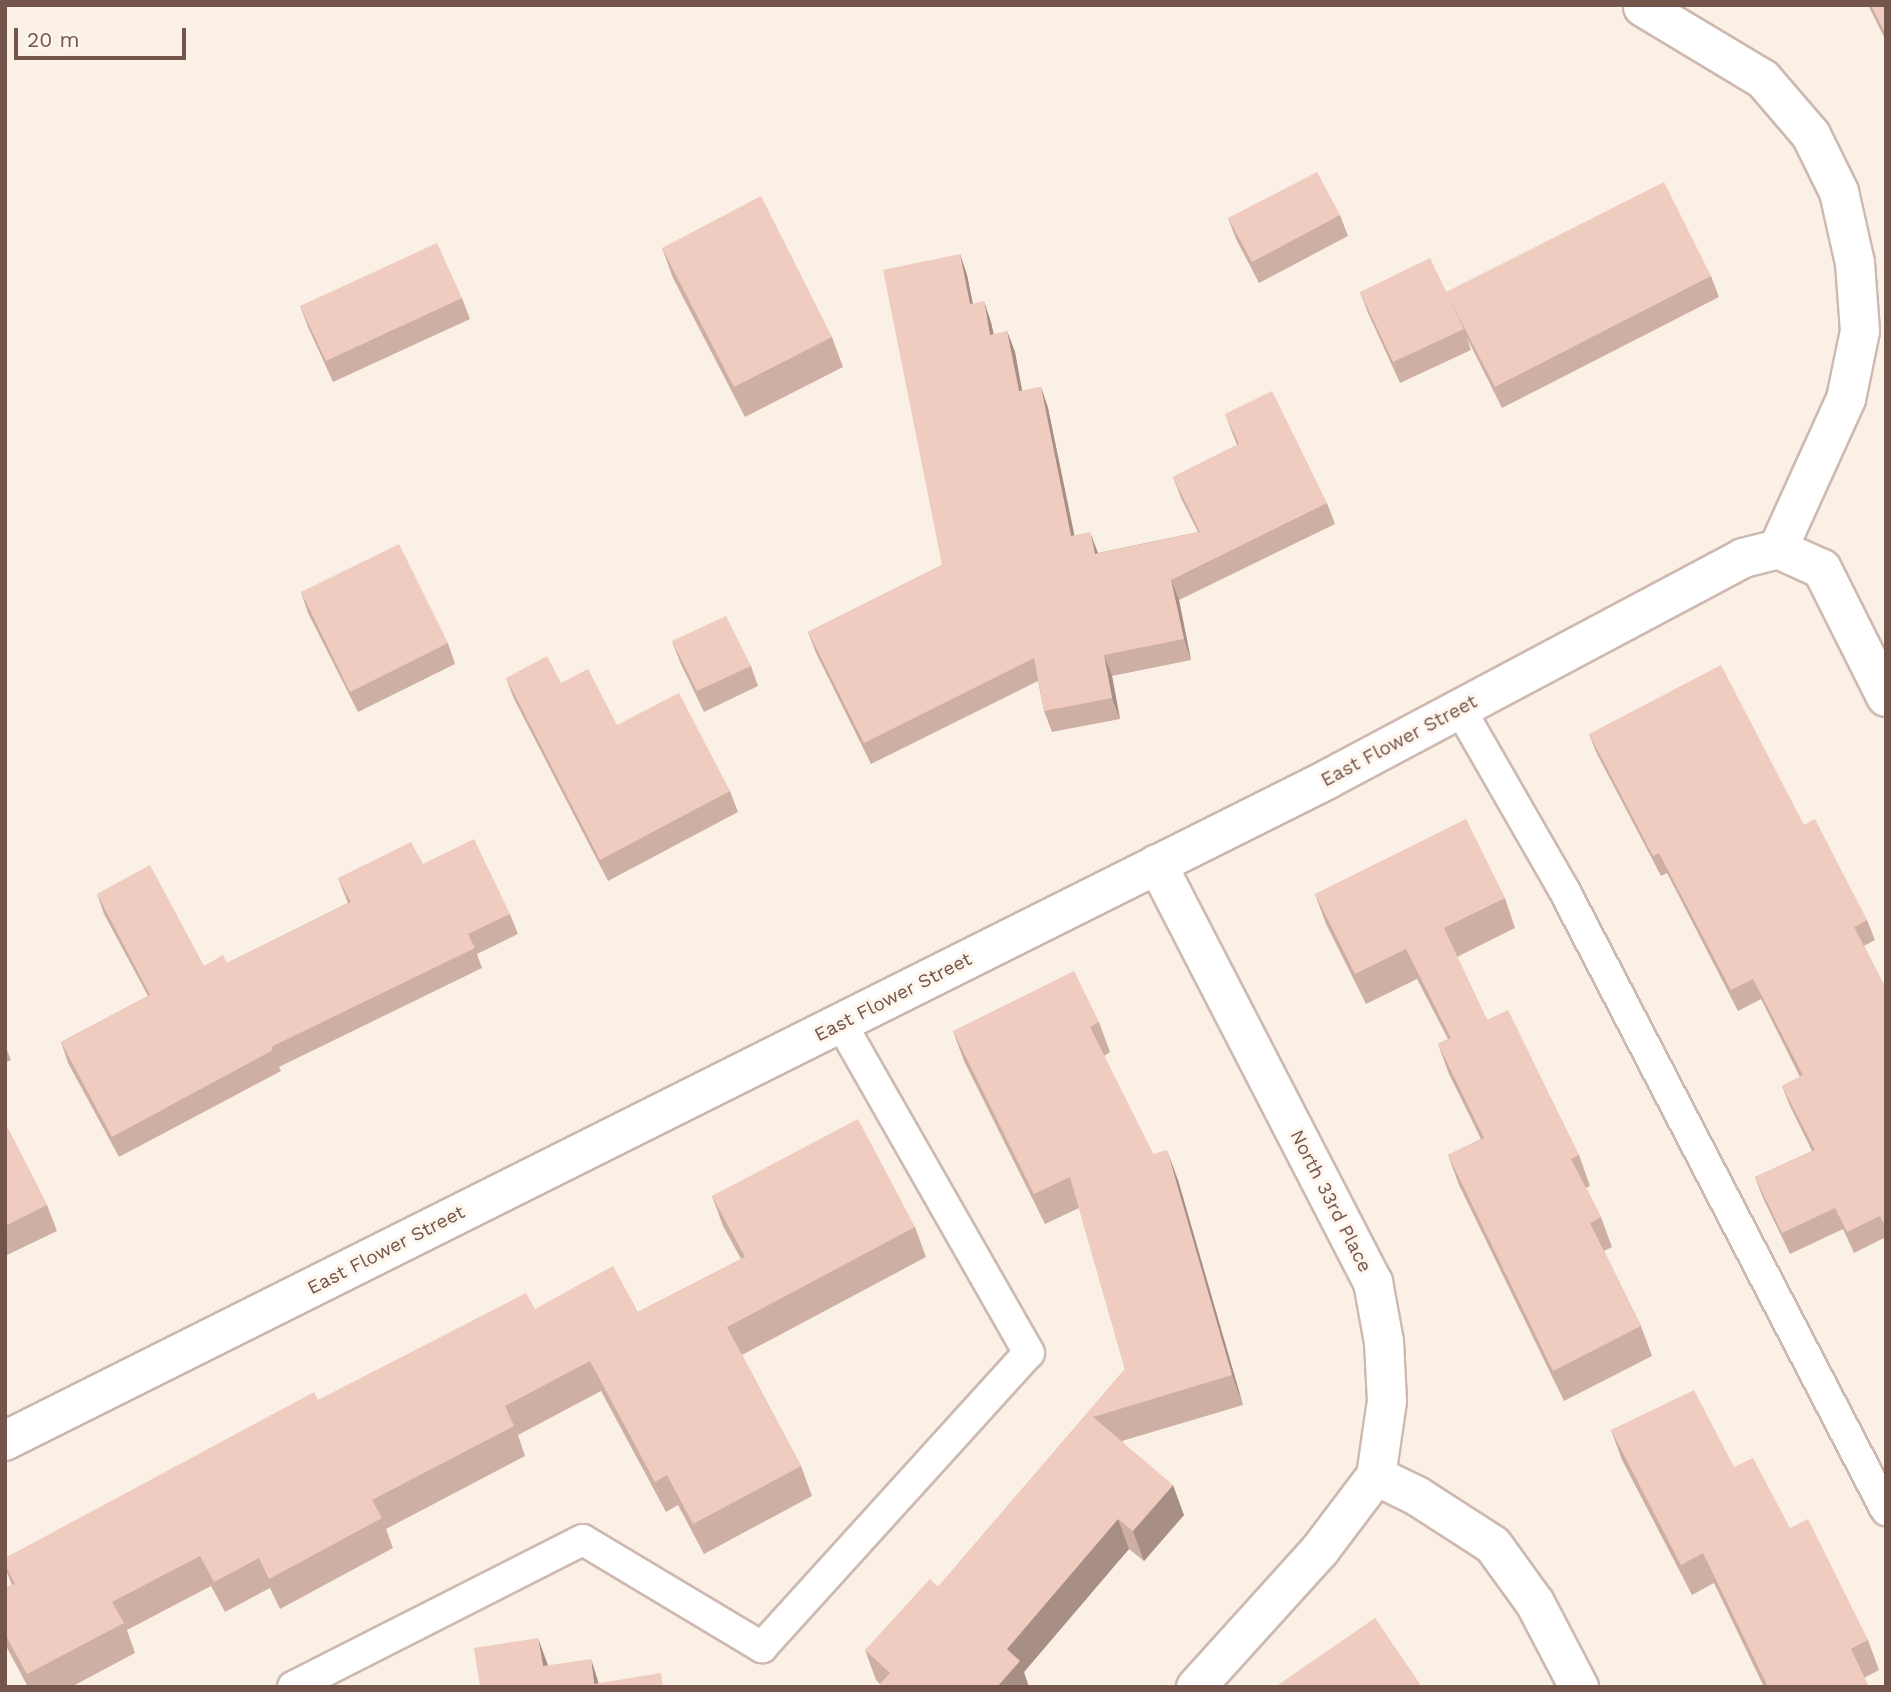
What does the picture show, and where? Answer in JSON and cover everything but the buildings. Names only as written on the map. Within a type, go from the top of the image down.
[{"type":"street","points":[[1643,7],[1763,79],[1811,135],[1839,192],[1854,263],[1860,331],[1846,399],[1778,549],[1822,569],[1886,697]]},
{"type":"street","name":"East Flower Street","points":[[5,1441],[1157,864],[1460,709],[1743,558],[1778,549]]},
{"type":"street","name":"North 33rd Place","points":[[1157,864],[1373,1282],[1384,1342],[1387,1401],[1376,1476]]},
{"type":"street","points":[[1196,1687],[1320,1550],[1376,1476],[1418,1496],[1493,1545],[1535,1603],[1579,1687]]},
{"type":"lane","points":[[1460,709],[1564,890],[1886,1510]]},
{"type":"lane","points":[[293,1687],[583,1540],[762,1647],[1029,1353],[841,1023]]}]
